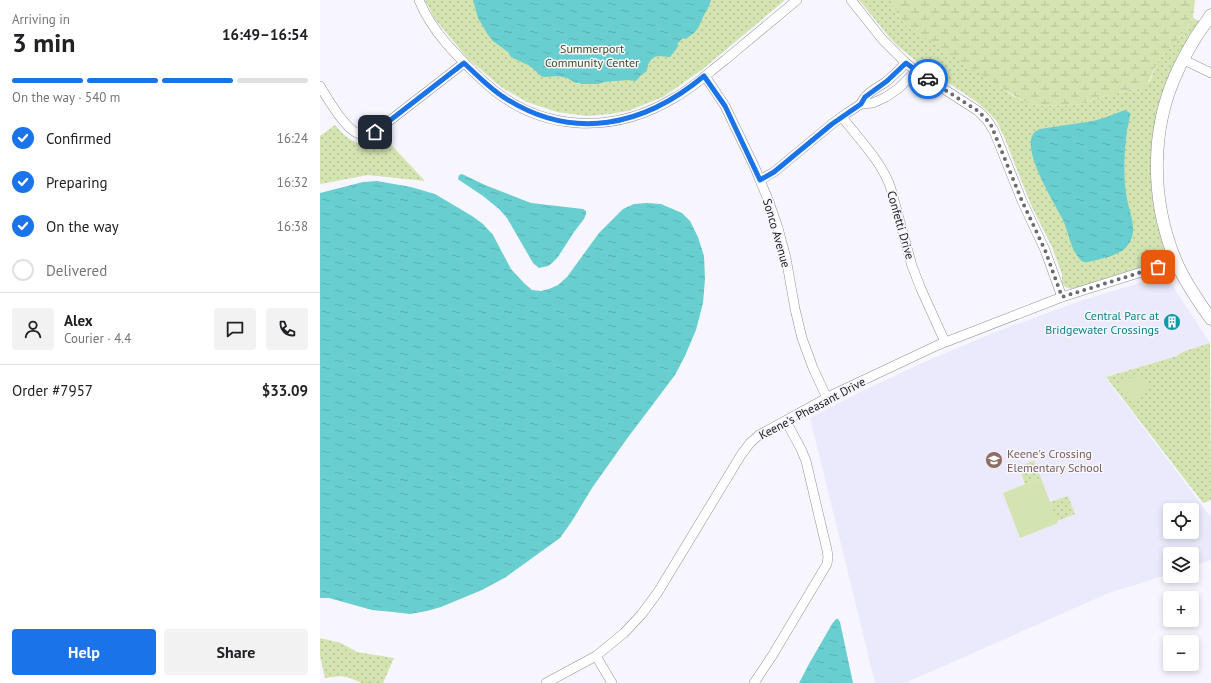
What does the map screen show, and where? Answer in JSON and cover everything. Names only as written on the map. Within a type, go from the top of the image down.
[{"type":"street","points":[[419,0],[434,28],[451,50],[494,91],[515,104],[540,116],[576,124],[610,122],[644,113],[675,98],[797,0]]},
{"type":"street","points":[[851,0],[882,39],[906,63],[978,111],[991,125],[1022,201],[1045,250],[1062,297]]},
{"type":"street","points":[[1211,15],[1193,41],[1173,81],[1166,103],[1159,136],[1157,156],[1160,206],[1166,233],[1175,260],[1185,279],[1211,319]]},
{"type":"street","points":[[1184,60],[1211,73]]},
{"type":"street","points":[[320,86],[336,111],[351,130],[358,134],[367,135],[375,132],[464,63]]},
{"type":"street","points":[[760,180],[774,172],[842,117],[861,104],[865,97],[887,81],[906,63]]},
{"type":"street","points":[[861,104],[873,103],[886,97],[899,88],[916,71]]},
{"type":"street","name":"Sonco Avenue","points":[[704,76],[725,106],[760,180],[773,212],[786,258],[795,309],[804,343],[813,368],[827,398]]},
{"type":"street","name":"Confetti Drive","points":[[842,117],[880,166],[886,177],[915,274],[945,342]]},
{"type":"street","name":"Keene's Pheasant Drive","points":[[546,683],[596,656],[633,624],[650,603],[746,448],[759,435],[827,398],[945,342],[1062,297],[1158,267],[1175,260]]},
{"type":"street","points":[[754,683],[772,656],[827,564],[828,557],[806,461],[786,421]]},
{"type":"street","points":[[596,656],[612,683]]},
{"type":"shaded area","name":"Keene's Crossing Elementary School","points":[[1162,276],[1167,277],[1210,343],[1182,352],[1177,356],[1105,377],[1211,517],[1211,560],[1199,564],[1199,547],[1163,547],[1163,576],[1109,593],[905,683],[875,683],[810,418],[858,393],[922,363],[993,333],[1080,301]]},
{"type":"green space","name":"Summerport Community Center","points":[[425,0],[785,0],[703,69],[663,97],[628,111],[587,116],[557,112],[527,102],[501,87],[467,58],[435,19]]},
{"type":"green space","points":[[859,0],[892,0],[896,11],[907,26],[1012,95],[1027,103],[1038,106],[1077,105],[1126,90],[1141,89],[1150,81],[1160,58],[1176,43],[1193,18],[1201,22],[1158,117],[1167,250],[1164,257],[1159,262],[1075,288],[1071,289],[1065,287],[1062,283],[1062,274],[1052,247],[1031,205],[997,122],[978,103],[936,74],[926,69],[899,47]]},
{"type":"green space","points":[[892,0],[1195,0],[1193,18],[1176,43],[1160,58],[1146,86],[1141,89],[1126,90],[1107,95],[1077,105],[1038,106],[1027,103],[976,73],[907,26],[896,11]]},
{"type":"green space","points":[[335,125],[346,136],[357,143],[369,143],[384,137],[425,181],[368,175],[320,184],[320,136]]},
{"type":"green space","points":[[1210,343],[1211,500],[1203,503],[1106,377],[1177,356],[1182,352]]},
{"type":"green space","points":[[1137,373],[1149,389],[1132,402],[1119,386]]},
{"type":"green space","points":[[1034,461],[1041,478],[1025,484],[1019,466]]},
{"type":"green space","points":[[1041,478],[1058,523],[1020,538],[1003,493]]},
{"type":"green space","points":[[1068,496],[1075,514],[1057,521],[1050,502]]},
{"type":"green space","points":[[320,638],[341,643],[357,652],[394,658],[383,683],[362,683],[341,676],[325,678],[320,656]]},
{"type":"water","points":[[473,0],[711,0],[698,28],[694,33],[687,38],[682,39],[678,43],[677,48],[670,57],[656,56],[652,59],[647,71],[636,81],[627,80],[598,84],[581,84],[558,76],[541,76],[530,66],[511,57],[508,52],[493,41],[488,35],[478,18]]},
{"type":"water","points":[[1125,110],[1130,113],[1125,148],[1124,174],[1127,199],[1133,223],[1131,241],[1124,249],[1114,255],[1083,262],[1073,248],[1063,220],[1038,172],[1033,158],[1031,145],[1033,135],[1040,129],[1093,121]]},
{"type":"water","points":[[462,174],[485,185],[531,203],[583,209],[586,211],[586,214],[558,257],[548,266],[539,268],[533,263],[507,218],[499,209],[483,196],[459,180],[459,175]]},
{"type":"water","points":[[377,181],[411,187],[435,194],[472,216],[483,224],[493,235],[511,269],[532,290],[541,291],[558,285],[567,277],[599,233],[623,209],[634,204],[661,204],[682,213],[690,221],[698,237],[704,256],[705,279],[703,303],[696,330],[685,356],[675,375],[592,488],[560,538],[506,577],[482,590],[441,607],[410,614],[372,610],[329,598],[320,598],[320,193],[363,182]]},
{"type":"water","points":[[836,619],[840,622],[853,683],[799,683],[832,624]]},
{"type":"way so far","points":[[928,79],[978,111],[991,125],[1026,212],[1045,250],[1062,297],[1158,267]]},
{"type":"place","name":"Central Parc at Bridgewater Crossings","points":[[1172,322]]},
{"type":"place","name":"Keene's Crossing Elementary School","points":[[994,460]]},
{"type":"route","points":[[375,132],[464,63],[494,91],[515,104],[540,116],[576,124],[610,122],[644,113],[675,98],[704,76],[722,100],[760,180],[774,172],[832,124],[861,104],[868,94],[887,81],[906,63],[928,79]]}]
